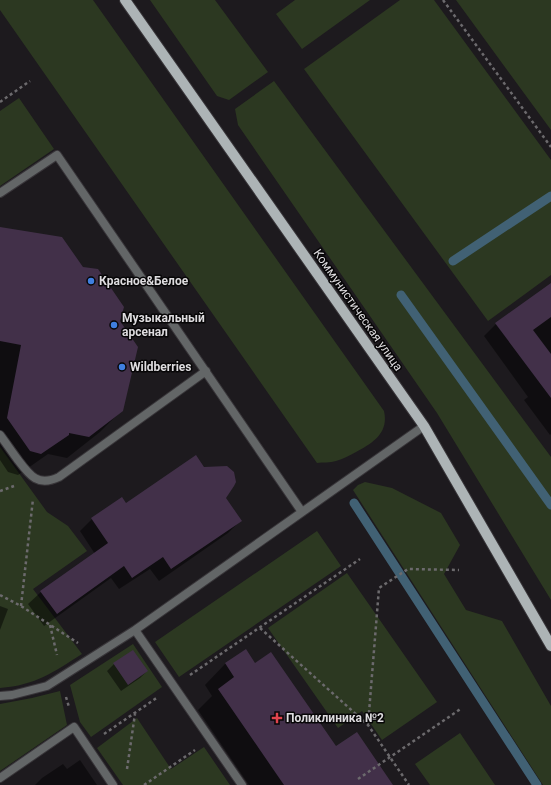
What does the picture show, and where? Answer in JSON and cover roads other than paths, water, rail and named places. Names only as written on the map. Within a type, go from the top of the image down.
[{"type":"main road","name":"Коммунистическая улица","points":[[125,0],[424,426],[551,646]]},
{"type":"lane","points":[[0,193],[57,155],[302,512]]},
{"type":"lane","points":[[0,435],[30,476],[35,479],[47,481],[59,477],[206,371]]},
{"type":"lane","points":[[0,696],[12,695],[47,686],[97,655],[135,630],[424,426]]},
{"type":"lane","points":[[135,630],[242,785]]},
{"type":"lane","points":[[0,778],[74,728],[113,785]]},
{"type":"waterway","points":[[453,261],[551,196]]},
{"type":"waterway","points":[[401,295],[551,505]]},
{"type":"waterway","points":[[354,503],[537,785]]},
{"type":"place","name":"Красное&Белое","points":[[91,281]]},
{"type":"place","name":"Музыкальный арсенал","points":[[114,325]]},
{"type":"place","name":"Wildberries","points":[[122,367]]},
{"type":"place","name":"Поликлиника №2","points":[[277,718]]}]
